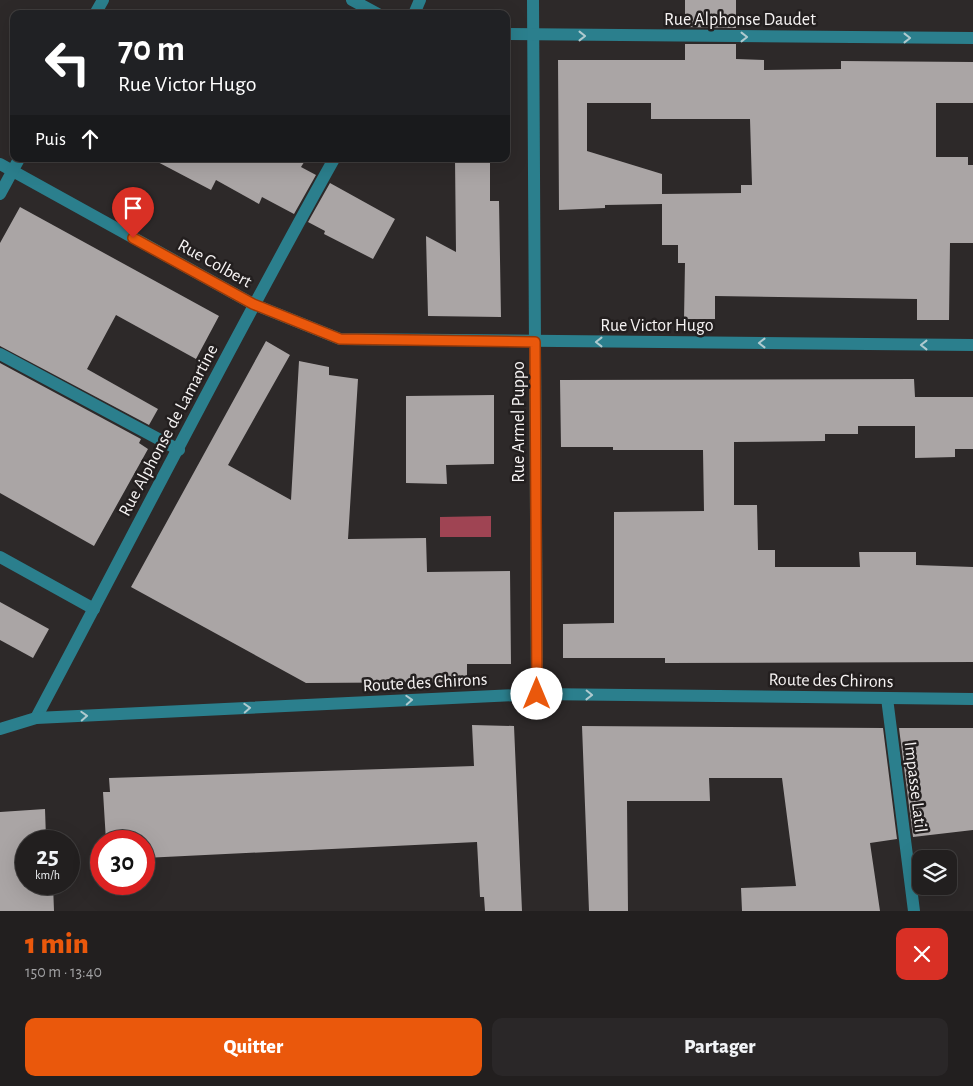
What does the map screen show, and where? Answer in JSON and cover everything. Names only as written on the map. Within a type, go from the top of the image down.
[{"type":"street","points":[[352,0],[371,10]]},
{"type":"street","name":"Rue Armel Puppo","points":[[533,0],[537,694]]},
{"type":"street","name":"Rue Alphonse Daudet","points":[[510,34],[533,36],[973,38]]},
{"type":"street","points":[[0,194],[18,162]]},
{"type":"street","name":"Rue Alphonse de Lamartine","points":[[36,718],[179,450],[253,304],[332,162]]},
{"type":"street","name":"Rue Colbert","points":[[0,164],[253,304],[340,339]]},
{"type":"street","name":"Rue Victor Hugo","points":[[340,339],[973,345]]},
{"type":"street","points":[[0,354],[179,450]]},
{"type":"street","points":[[0,557],[94,609]]},
{"type":"street","name":"Route des Chirons","points":[[0,730],[36,718],[537,694],[973,699]]},
{"type":"street","name":"Impasse Latil","points":[[887,698],[914,911]]},
{"type":"shaded area","points":[[491,516],[491,537],[440,537],[440,517]]},
{"type":"building","points":[[685,0],[736,0],[736,28],[685,27]]},
{"type":"building","points":[[685,44],[736,44],[736,59],[764,60],[764,70],[841,69],[841,61],[973,62],[973,103],[936,103],[936,157],[968,157],[968,165],[973,165],[973,243],[950,243],[949,320],[917,320],[917,299],[715,296],[715,319],[684,319],[685,263],[678,263],[678,245],[662,245],[662,204],[605,205],[605,208],[559,210],[558,60],[685,60]],"holes":[[[587,103],[651,103],[651,119],[750,119],[752,185],[741,185],[741,193],[662,194],[662,174],[587,151]]]},
{"type":"building","points":[[158,162],[304,162],[301,167],[316,175],[294,214],[262,197],[259,204],[216,180],[211,190]]},
{"type":"building","points":[[455,162],[490,162],[490,201],[499,201],[501,317],[428,316],[426,236],[456,252]]},
{"type":"building","points":[[330,183],[395,219],[373,259],[324,234],[325,231],[308,222]]},
{"type":"building","points":[[20,207],[219,316],[196,359],[116,315],[87,369],[158,409],[149,425],[0,346],[0,243]]},
{"type":"building","points":[[266,341],[290,355],[228,465],[291,500],[299,361],[329,367],[329,375],[358,379],[348,539],[426,538],[427,572],[510,571],[511,664],[467,664],[467,682],[306,683],[131,587]]},
{"type":"building","points":[[0,363],[141,439],[139,443],[148,449],[94,546],[0,493]]},
{"type":"building","points":[[914,379],[915,397],[973,397],[973,449],[955,449],[955,457],[915,458],[915,426],[858,426],[858,434],[825,434],[825,441],[734,442],[734,505],[757,505],[758,550],[775,550],[775,567],[860,567],[859,552],[916,552],[916,565],[973,567],[973,662],[665,663],[665,658],[563,658],[563,624],[614,623],[614,512],[704,511],[703,450],[613,450],[613,447],[561,447],[560,380]]},
{"type":"building","points":[[494,395],[494,464],[446,465],[447,484],[406,483],[406,396]]},
{"type":"building","points":[[0,602],[49,629],[33,658],[0,640]]},
{"type":"building","points":[[472,725],[514,726],[522,911],[485,911],[484,897],[480,897],[477,842],[155,857],[155,830],[105,830],[103,792],[110,792],[109,778],[474,766]]},
{"type":"building","points":[[582,726],[883,728],[897,839],[870,843],[880,911],[742,911],[741,888],[796,886],[782,778],[709,778],[710,801],[627,801],[628,911],[589,911]]},
{"type":"building","points":[[899,728],[973,728],[973,830],[913,837]]},
{"type":"building","points":[[45,809],[46,830],[15,830],[15,895],[53,895],[54,911],[0,911],[0,812]]},
{"type":"route","points":[[133,238],[253,304],[340,339],[535,342],[537,694]]}]
